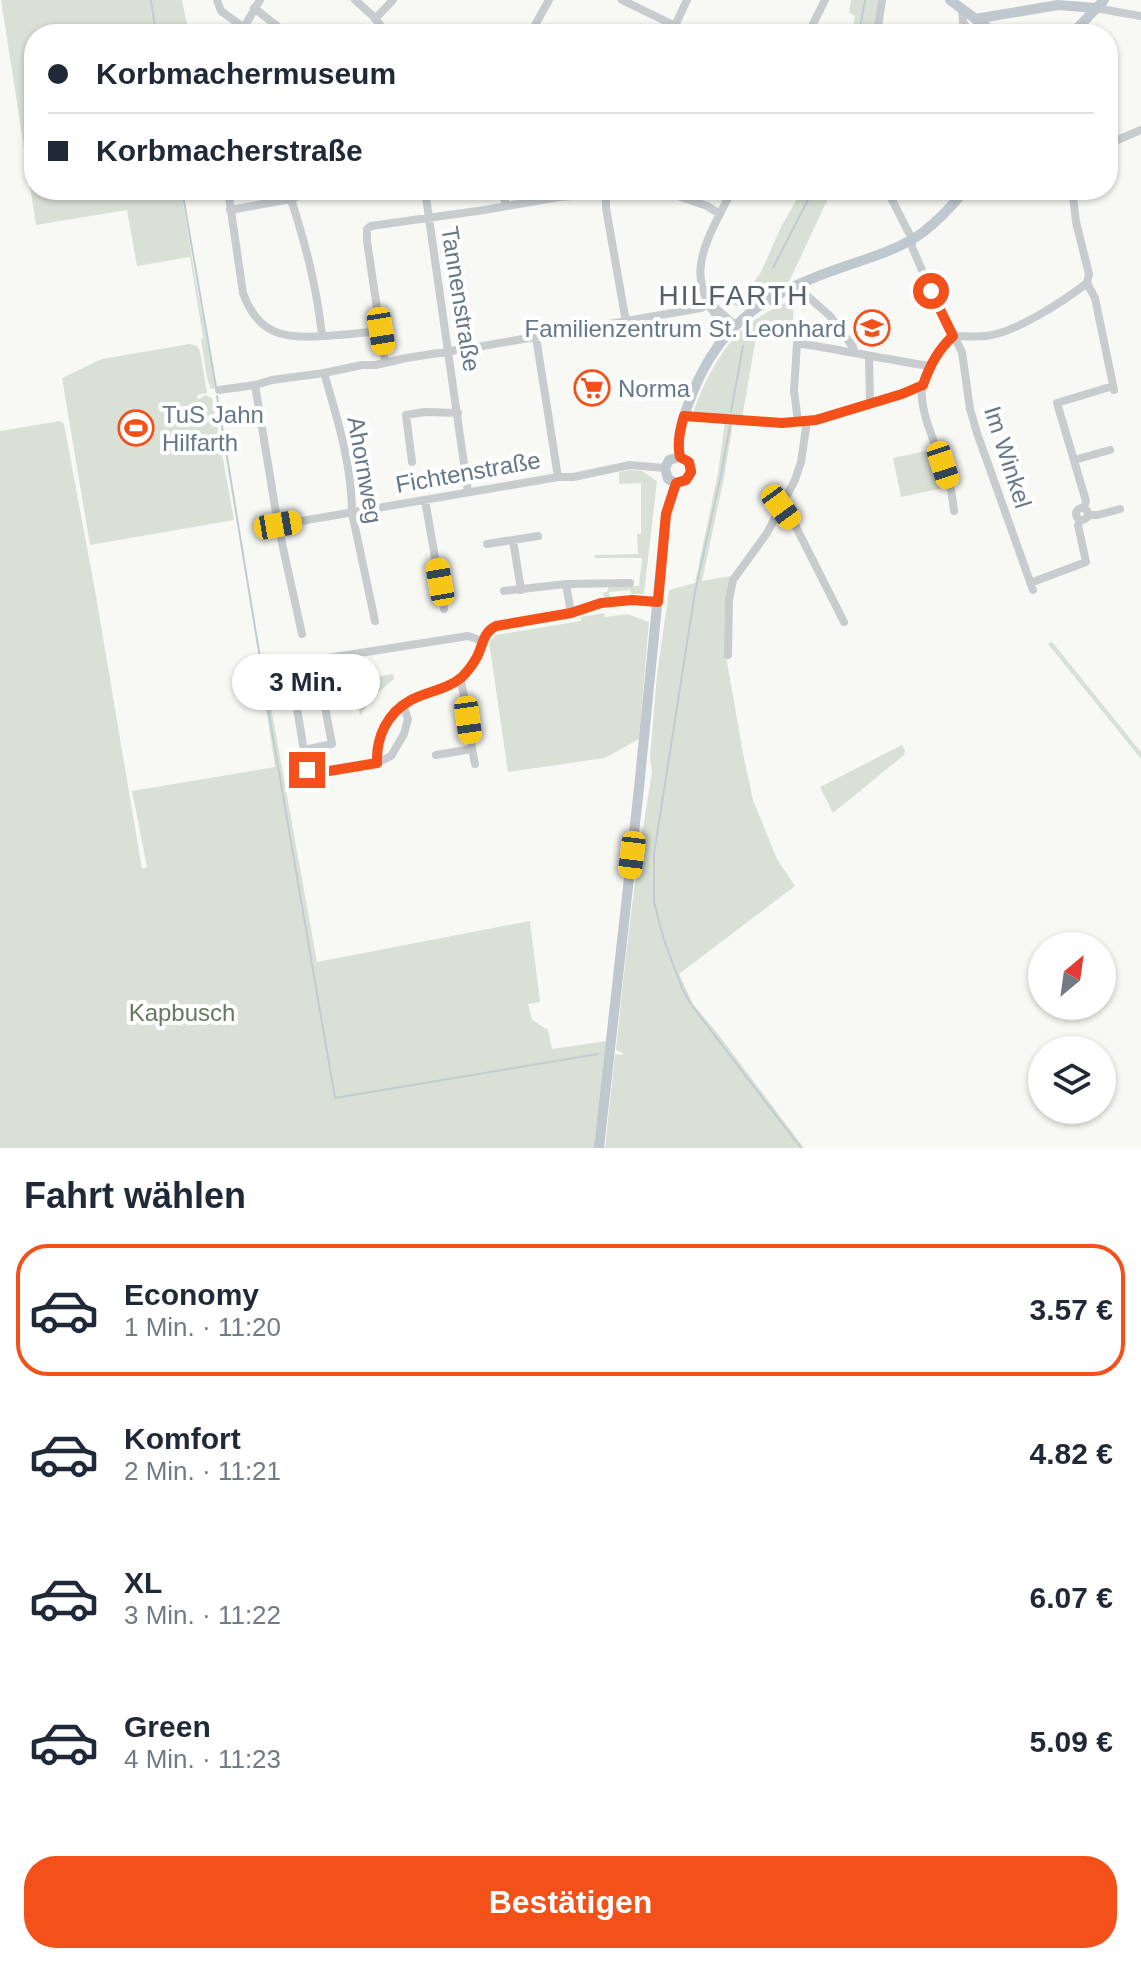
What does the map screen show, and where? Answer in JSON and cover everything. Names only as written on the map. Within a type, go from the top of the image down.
[{"type":"main road","points":[[950,0],[982,24]]},
{"type":"main road","points":[[975,19],[1058,5],[1099,4]]},
{"type":"main road","points":[[1081,24],[1099,4]]},
{"type":"main road","points":[[680,457],[679,433],[684,416],[706,366],[732,328],[755,308],[795,285],[884,253],[921,234],[957,200]]},
{"type":"main road","points":[[680,457],[689,462],[691,472],[686,480],[676,483],[668,479],[665,468],[669,460],[680,457]]},
{"type":"main road","points":[[599,1148],[666,514],[676,483]]},
{"type":"street","points":[[217,0],[221,11],[235,24]]},
{"type":"street","points":[[355,0],[379,24]]},
{"type":"street","points":[[375,19],[393,0]]},
{"type":"street","points":[[536,24],[549,0]]},
{"type":"street","points":[[622,0],[663,24]]},
{"type":"street","points":[[676,24],[687,0]]},
{"type":"street","points":[[813,24],[825,0]]},
{"type":"street","points":[[878,24],[882,0]]},
{"type":"street","points":[[245,24],[257,4],[277,24]]},
{"type":"street","points":[[1099,4],[1141,16]]},
{"type":"street","points":[[962,8],[964,24]]},
{"type":"street","points":[[1118,140],[1141,130]]},
{"type":"street","points":[[229,200],[240,281],[247,304],[265,326],[288,337],[381,331]]},
{"type":"street","points":[[230,210],[285,200]]},
{"type":"street","points":[[291,200],[309,256],[319,302],[322,336]]},
{"type":"street","name":"Tannenstraße","points":[[426,200],[468,492]]},
{"type":"street","points":[[505,200],[506,206]]},
{"type":"street","points":[[385,362],[367,229],[541,200]]},
{"type":"street","points":[[606,200],[626,322]]},
{"type":"street","points":[[693,200],[720,214]]},
{"type":"street","points":[[727,200],[708,237],[700,266],[702,289],[711,311],[732,328]]},
{"type":"street","name":"Im Winkel","points":[[893,200],[962,352],[970,409],[977,433],[1032,586],[1086,562],[1078,525],[1084,514]]},
{"type":"street","points":[[1074,200],[1089,274],[1087,283],[1095,298],[1114,388],[1057,403],[1086,501],[1084,514],[1098,515],[1120,509]]},
{"type":"street","points":[[954,511],[950,486],[923,404],[923,385],[930,366],[953,336],[986,336],[1009,330],[1087,283]]},
{"type":"street","points":[[795,285],[830,316],[855,353]]},
{"type":"street","points":[[219,390],[626,322],[701,308],[710,303]]},
{"type":"street","points":[[536,337],[558,477]]},
{"type":"street","points":[[728,655],[729,600],[733,580],[767,533],[801,462],[802,421],[794,391],[797,343],[930,366]]},
{"type":"street","points":[[869,357],[870,404]]},
{"type":"street","name":"Ahornweg","points":[[324,373],[339,427],[352,513],[375,621]]},
{"type":"street","points":[[255,385],[278,525],[302,634]]},
{"type":"street","points":[[684,416],[782,423],[802,421],[870,404],[923,385]]},
{"type":"street","points":[[412,462],[406,415],[458,413]]},
{"type":"street","points":[[1074,460],[1110,450]]},
{"type":"street","name":"Fichtenstraße","points":[[278,525],[630,465],[665,468]]},
{"type":"street","points":[[425,500],[444,609]]},
{"type":"street","points":[[781,507],[796,527],[844,622]]},
{"type":"street","points":[[487,544],[538,536]]},
{"type":"street","points":[[513,540],[521,590]]},
{"type":"street","points":[[504,591],[566,584],[630,583]]},
{"type":"street","points":[[566,584],[571,613]]},
{"type":"street","points":[[377,763],[376,749],[387,721],[412,699],[450,685],[460,678],[472,666],[490,629],[571,613],[601,603],[632,600],[658,602]]},
{"type":"street","points":[[403,705],[408,719],[404,734],[391,756],[377,763],[311,774],[307,770],[290,664],[468,636],[483,641]]},
{"type":"street","points":[[304,750],[332,744],[316,660]]},
{"type":"street","points":[[460,678],[475,764]]},
{"type":"street","points":[[436,755],[472,749]]},
{"type":"green space","points":[[1,0],[182,0],[187,24],[24,24],[24,148]]},
{"type":"green space","points":[[851,0],[879,0],[876,24],[854,24],[855,16],[849,13]]},
{"type":"green space","points":[[32,200],[183,200],[217,388],[211,389],[207,378],[190,257],[137,266],[127,210],[36,225]]},
{"type":"green space","points":[[796,200],[827,200],[787,286],[758,299],[745,310],[727,302],[724,292],[743,294],[757,290],[756,283],[753,283]]},
{"type":"green space","points":[[794,298],[792,337],[757,332],[742,418],[695,416],[693,413],[702,389],[723,352],[740,331]]},
{"type":"green space","name":"TuS Jahn Hilfarth","points":[[190,344],[200,351],[207,393],[197,395],[198,400],[205,395],[212,398],[234,520],[90,545],[62,378],[102,359]]},
{"type":"green space","name":"Kapbusch","points":[[60,421],[64,424],[96,596],[142,869],[147,867],[132,791],[275,767],[260,669],[264,668],[317,962],[530,921],[540,1002],[528,1004],[532,1020],[548,1030],[552,1049],[607,1041],[595,1148],[0,1148],[0,431]]},
{"type":"green space","points":[[725,422],[733,423],[702,581],[730,576],[726,656],[743,753],[753,800],[777,859],[795,886],[679,974],[693,1004],[804,1148],[605,1148],[615,1054],[623,1053],[616,1050],[631,912],[652,773],[650,757],[657,675],[669,590],[695,583],[718,473]]},
{"type":"green space","points":[[935,449],[948,487],[901,497],[893,458]]},
{"type":"green space","points":[[642,471],[657,481],[644,594],[631,594],[630,590],[609,592],[610,597],[605,598],[602,593],[607,592],[610,586],[639,586],[642,558],[595,558],[595,555],[638,554],[641,483],[619,484],[619,472]]},
{"type":"green space","points":[[604,613],[605,617],[627,614],[649,622],[639,739],[605,758],[508,772],[489,642],[496,635],[581,621],[581,617]]},
{"type":"green space","points":[[1051,642],[1141,752],[1141,759],[1048,644]]},
{"type":"green space","points":[[393,674],[394,679],[374,696],[360,716],[354,681]]},
{"type":"green space","points":[[902,745],[904,755],[833,813],[820,787]]},
{"type":"waterway","points":[[151,0],[155,24]]},
{"type":"waterway","points":[[861,24],[865,0]]},
{"type":"waterway","points":[[184,200],[216,387]]},
{"type":"waterway","points":[[773,268],[808,200]]},
{"type":"waterway","points":[[731,412],[743,346]]},
{"type":"waterway","points":[[217,396],[261,664]]},
{"type":"waterway","points":[[730,425],[695,592],[654,854],[654,902],[664,940],[690,1003],[801,1148]]},
{"type":"waterway","points":[[262,673],[335,1098],[598,1054]]},
{"type":"place","name":"Familienzentrum St. Leonhard","points":[[872,328]]},
{"type":"place","name":"Norma","points":[[592,388]]},
{"type":"place","name":"TuS Jahn Hilfarth","points":[[136,428]]},
{"type":"district","name":"HILFARTH","points":[[734,295]]},
{"type":"route","points":[[307,770],[311,774],[377,763],[376,749],[387,721],[412,699],[450,685],[460,678],[472,666],[490,629],[496,626],[571,613],[601,603],[632,600],[658,602],[666,514],[676,483],[686,480],[691,472],[689,462],[680,457],[678,450],[684,416],[782,423],[816,420],[923,385],[930,366],[953,336],[931,291]]}]
